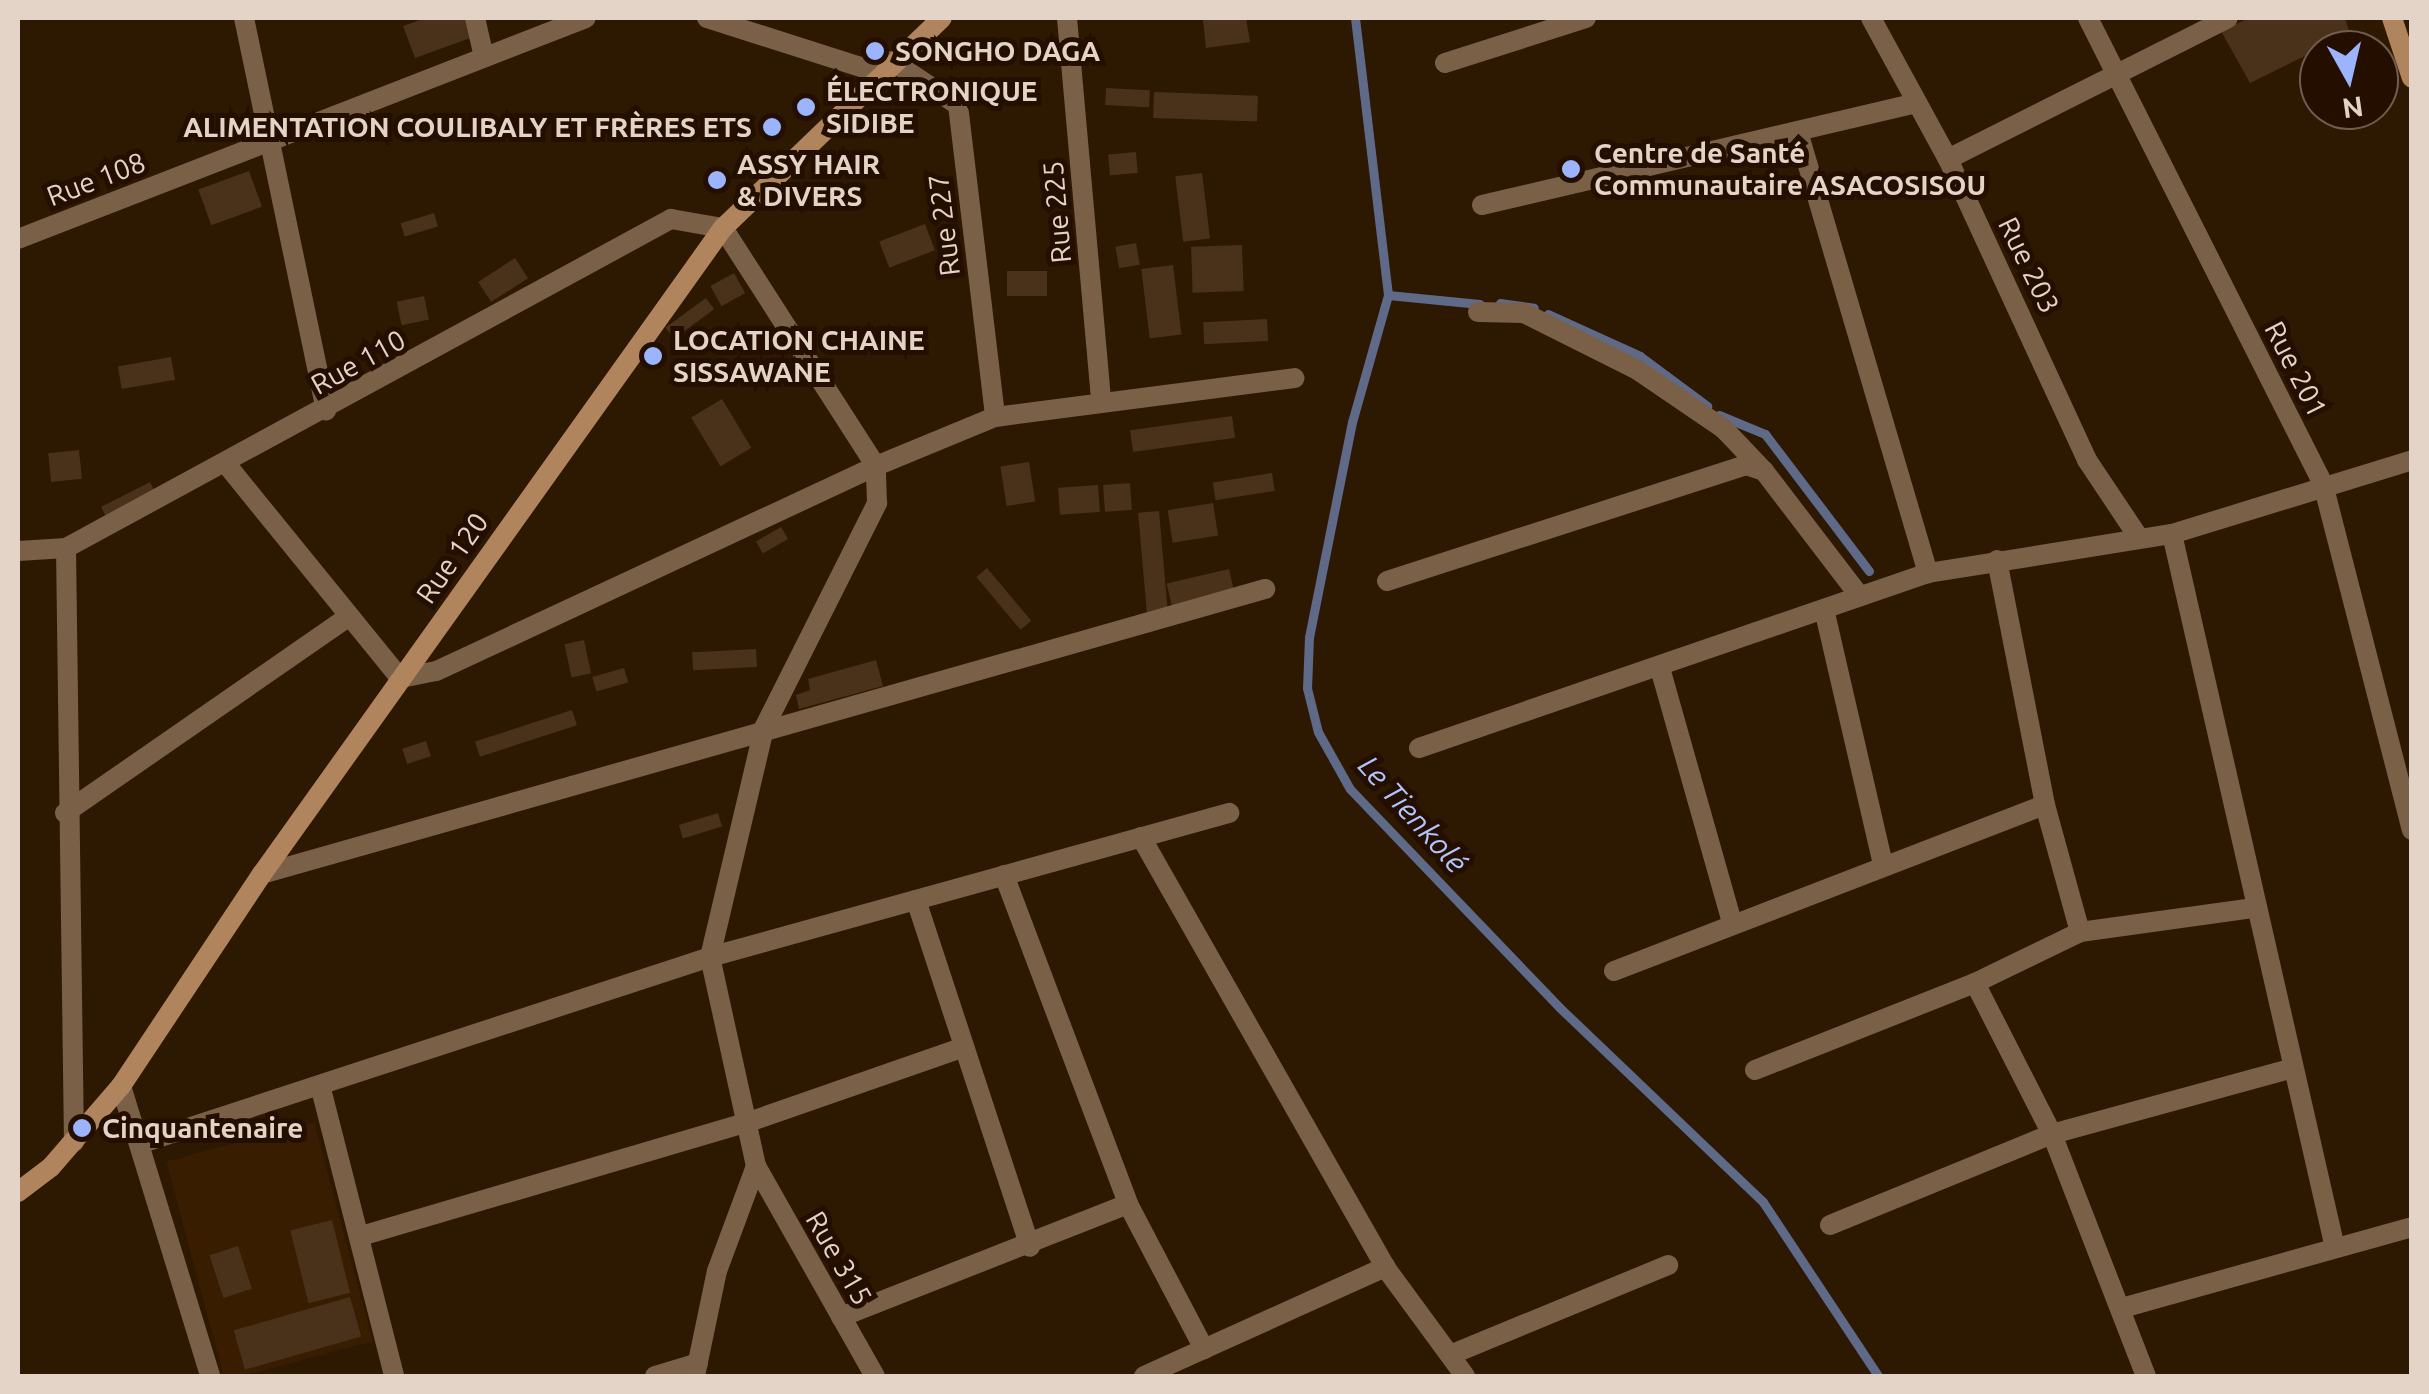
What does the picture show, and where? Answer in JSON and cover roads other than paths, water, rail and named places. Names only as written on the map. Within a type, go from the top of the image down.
[{"type":"main road","name":"Rue 120","points":[[18,1192],[51,1166],[121,1086],[262,874],[723,228],[885,67],[942,18]]},
{"type":"main road","points":[[2392,18],[2412,78]]},
{"type":"street","points":[[244,18],[326,411]]},
{"type":"street","points":[[476,18],[484,57]]},
{"type":"street","name":"Rue 108","points":[[18,239],[586,18]]},
{"type":"street","points":[[707,18],[885,67]]},
{"type":"street","name":"Rue 225","points":[[1068,18],[1101,401]]},
{"type":"street","points":[[1445,63],[1586,18]]},
{"type":"street","name":"Rue 203","points":[[1871,18],[1912,104],[1948,159],[2087,460],[2138,536]]},
{"type":"street","name":"Rue 201","points":[[2088,18],[2324,484],[2404,766],[2412,830]]},
{"type":"street","points":[[1948,159],[2111,70],[2228,18]]},
{"type":"street","name":"Rue 227","points":[[885,67],[958,105],[994,418]]},
{"type":"street","points":[[1482,204],[1799,135],[1912,104]]},
{"type":"street","points":[[1799,135],[1928,573]]},
{"type":"street","name":"Rue 110","points":[[18,551],[66,548],[326,411],[671,219],[723,228]]},
{"type":"street","points":[[710,957],[764,728],[877,503],[876,466],[723,228]]},
{"type":"street","points":[[1478,312],[1524,313],[1636,368],[1724,429],[1764,471],[1858,594]]},
{"type":"street","points":[[226,464],[400,678],[436,672],[876,466],[994,418],[1294,378]]},
{"type":"street","points":[[1419,748],[1928,573],[2138,536],[2172,534],[2412,460]]},
{"type":"street","points":[[1387,582],[1729,466],[1764,471]]},
{"type":"street","points":[[2172,534],[2290,1068],[2335,1248]]},
{"type":"street","points":[[66,548],[65,813],[74,1142]]},
{"type":"street","points":[[1997,560],[2045,805],[2080,932]]},
{"type":"street","points":[[262,874],[764,728],[1265,589]]},
{"type":"street","points":[[1824,609],[1882,861]]},
{"type":"street","points":[[65,813],[350,616]]},
{"type":"street","points":[[1660,668],[1732,922]]},
{"type":"street","points":[[1614,971],[1882,861],[2045,805]]},
{"type":"street","points":[[142,1143],[710,957],[1229,814]]},
{"type":"street","points":[[1141,838],[1385,1267],[1465,1376]]},
{"type":"street","points":[[1004,875],[1128,1204],[1204,1350]]},
{"type":"street","points":[[916,900],[1030,1247]]},
{"type":"street","points":[[1755,1070],[1975,983],[2080,932],[2254,908]]},
{"type":"street","name":"Rue 315","points":[[710,957],[756,1166],[875,1376]]},
{"type":"street","points":[[1975,983],[2052,1134],[2146,1376]]},
{"type":"street","points":[[361,1236],[746,1123],[964,1047]]},
{"type":"street","points":[[1830,1225],[2052,1134],[2290,1068]]},
{"type":"street","points":[[320,1085],[394,1376]]},
{"type":"street","points":[[121,1086],[142,1143],[210,1376]]},
{"type":"street","points":[[655,1376],[696,1370],[718,1271],[756,1166]]},
{"type":"street","points":[[841,1317],[1030,1247],[1128,1204]]},
{"type":"street","points":[[2122,1308],[2412,1227]]},
{"type":"street","points":[[1450,1355],[1668,1265]]},
{"type":"street","points":[[1144,1376],[1385,1267]]},
{"type":"waterway","name":"Le Tienkolé","points":[[1355,18],[1388,295],[1352,422],[1309,637],[1307,688],[1318,732],[1350,789],[1559,1007],[1763,1202],[1878,1376]]},
{"type":"waterway","points":[[1388,295],[1480,304]]},
{"type":"waterway","points":[[1500,303],[1534,308]]},
{"type":"waterway","points":[[1548,314],[1640,356],[1707,406]]},
{"type":"waterway","points":[[1719,415],[1765,434],[1869,571]]},
{"type":"place","name":"SONGHO DAGA","points":[[875,51]]},
{"type":"place","name":"ÉLECTRONIQUE SIDIBE","points":[[806,107]]},
{"type":"place","name":"ALIMENTATION COULIBALY ET FRÈRES ETS","points":[[772,127]]},
{"type":"place","name":"Centre de Santé Communautaire ASACOSISOU","points":[[1571,169]]},
{"type":"place","name":"ASSY HAIR & DIVERS","points":[[717,180]]},
{"type":"place","name":"LOCATION CHAINE SISSAWANE","points":[[653,356]]},
{"type":"place","name":"Cinquantenaire","points":[[82,1128]]}]
